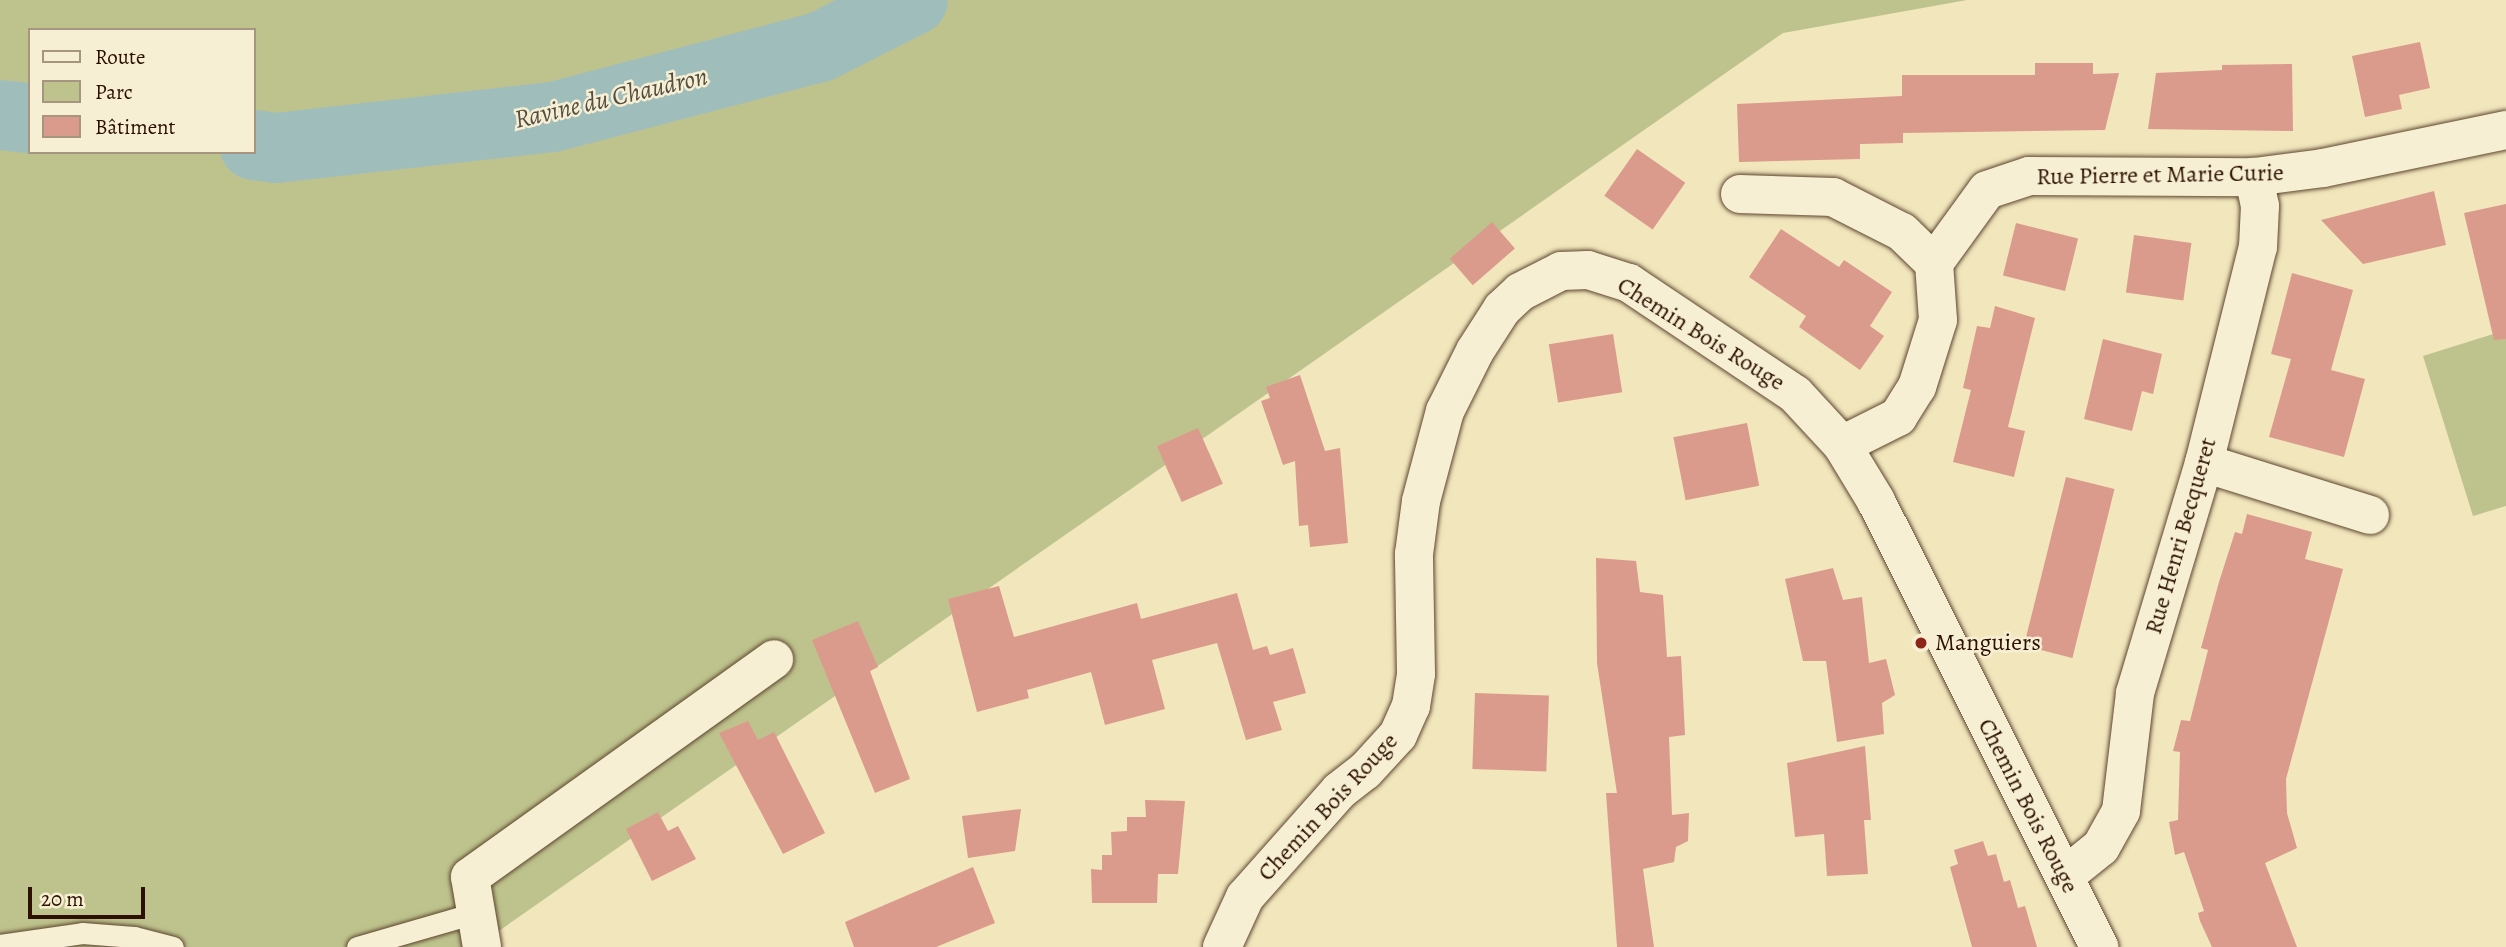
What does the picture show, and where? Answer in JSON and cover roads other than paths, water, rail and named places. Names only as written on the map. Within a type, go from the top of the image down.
[{"type":"street","name":"Rue Pierre et Marie Curie","points":[[1934,263],[1987,190],[2029,176],[2254,177],[2323,168],[2506,130]]},
{"type":"street","name":"Rue Henri Becqueret","points":[[2065,876],[2101,847],[2120,811],[2134,693],[2204,463],[2258,247],[2260,206],[2254,177]]},
{"type":"street","points":[[1740,194],[1833,197],[1902,232],[1934,263],[1938,320],[1917,387],[1898,417],[1842,444]]},
{"type":"street","name":"Chemin Bois Rouge","points":[[1222,947],[1245,897],[1339,791],[1365,771],[1398,735],[1407,716],[1416,674],[1414,554],[1421,501],[1442,424],[1475,351],[1502,309],[1520,292],[1561,271],[1588,270],[1629,283],[1795,394],[1842,444],[1876,501],[2099,947]]},
{"type":"street","points":[[2204,463],[2370,515]]},
{"type":"street","points":[[478,930],[470,877],[774,659]]},
{"type":"lane","points":[[357,947],[478,930]]},
{"type":"lane","points":[[0,945],[82,933],[134,937],[173,947]]},
{"type":"waterway","name":"Ravine du Chaudron","points":[[256,145],[276,148],[553,117],[820,47],[913,0]]},
{"type":"waterway","name":"Ravine du Chaudron","points":[[0,115],[28,118]]},
{"type":"place","name":"Manguiers","points":[[1921,643]]}]
